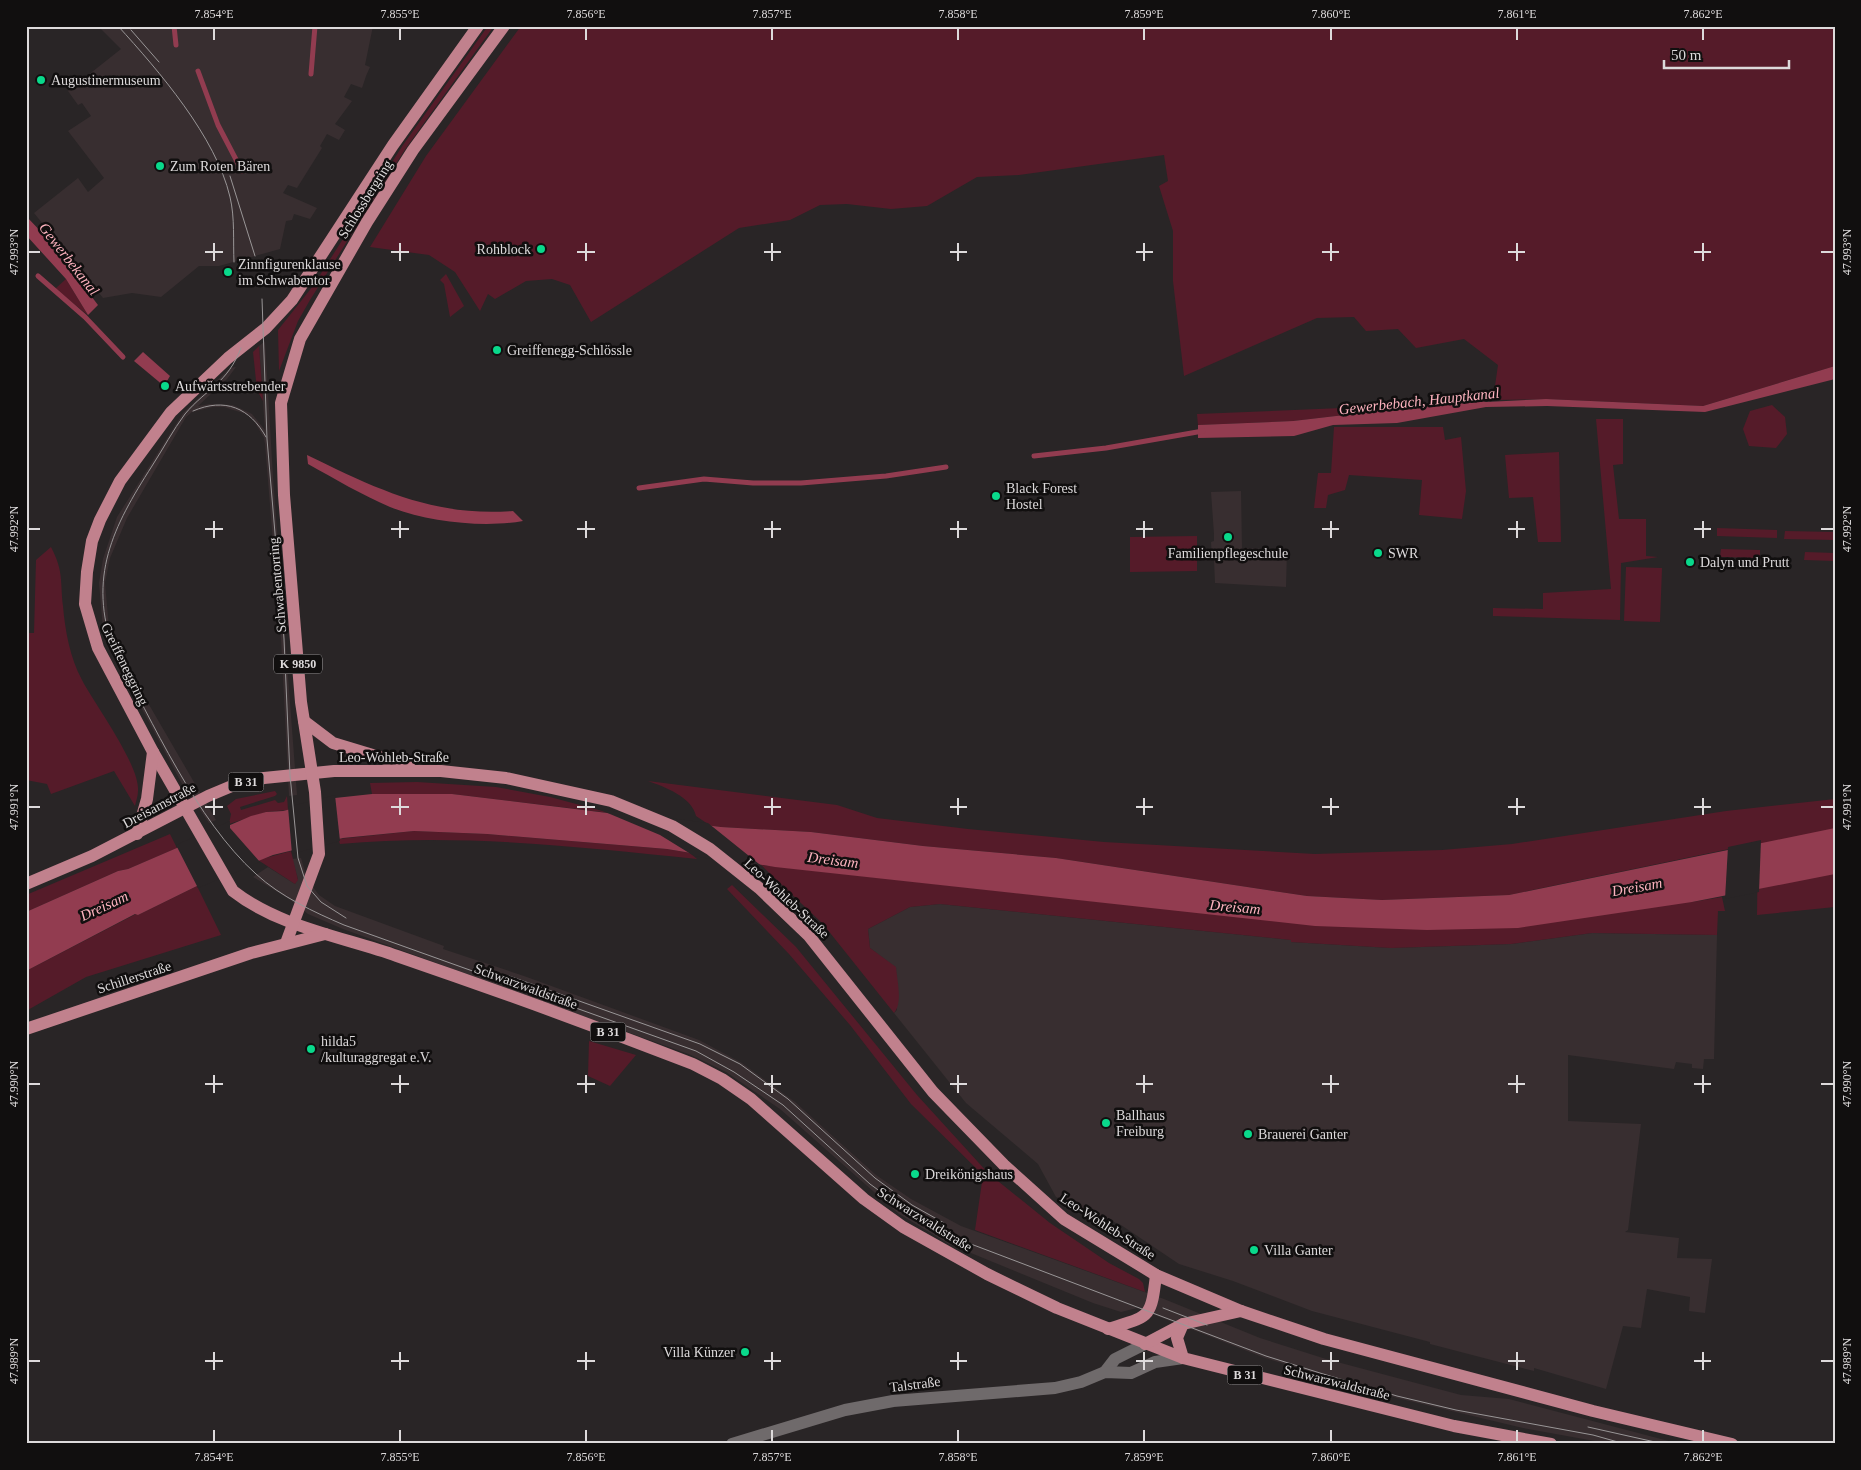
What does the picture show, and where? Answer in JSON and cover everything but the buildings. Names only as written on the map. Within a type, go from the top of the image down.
[{"type":"main road","name":"Schlossbergring","points":[[228,358],[266,328],[292,300],[393,145],[478,26]]},
{"type":"main road","name":"Schlossbergring","points":[[280,425],[281,403],[300,339],[367,222],[413,150],[504,26]]},
{"type":"main road","name":"Greiffeneggring","points":[[228,358],[172,412],[120,481],[100,520],[92,541],[87,572],[86,604],[89,624],[98,648],[153,752],[233,891]]},
{"type":"main road","name":"Schwabentorring","points":[[280,425],[304,721],[312,772]]},
{"type":"main road","points":[[304,721],[333,744],[423,770]]},
{"type":"main road","points":[[137,834],[146,799],[153,752]]},
{"type":"main road","name":"Leo-Wohleb-Straße","points":[[312,772],[423,770],[506,778],[611,800],[672,826],[710,849],[745,877],[809,936],[933,1092],[1004,1165],[1064,1219],[1156,1275]]},
{"type":"main road","name":"K 9850","points":[[294,922],[319,858],[312,772]]},
{"type":"main road","name":"Dreisamstraße","points":[[26,884],[70,867],[185,808],[239,783],[312,772]]},
{"type":"main road","name":"Schwarzwaldstraße","points":[[233,891],[251,905],[325,934],[356,942],[441,971],[693,1064],[722,1079],[751,1098],[864,1199],[903,1227],[1012,1287],[1108,1329],[1183,1358],[1454,1426],[1551,1444]]},
{"type":"main road","points":[[286,943],[294,922]]},
{"type":"main road","name":"Schwarzwaldstraße","points":[[251,953],[325,934]]},
{"type":"main road","name":"Schillerstraße","points":[[26,1029],[251,953]]},
{"type":"main road","points":[[1108,1329],[1142,1318],[1150,1311],[1156,1275]]},
{"type":"main road","name":"B 31","points":[[1156,1275],[1241,1311],[1324,1339],[1593,1411],[1732,1444]]},
{"type":"main road","points":[[1145,1344],[1183,1324],[1241,1311]]},
{"type":"main road","points":[[1183,1324],[1177,1338],[1183,1358]]},
{"type":"street","name":"Talstraße","points":[[1105,1372],[1115,1359],[1145,1344]]},
{"type":"street","name":"Talstraße","points":[[732,1444],[855,1408],[920,1397],[1055,1388],[1081,1382],[1105,1372],[1132,1373],[1155,1362],[1183,1358]]},
{"type":"shaded area","points":[[98,26],[373,26],[365,65],[370,67],[362,88],[351,84],[344,97],[352,101],[335,124],[345,130],[339,140],[327,134],[320,146],[322,148],[297,188],[288,185],[283,193],[317,208],[310,219],[294,214],[292,220],[286,221],[280,249],[219,266],[199,266],[161,297],[132,293],[103,298],[34,213],[78,178],[88,192],[104,178],[68,131],[91,116],[82,103],[78,105],[68,91],[121,49]]},
{"type":"shaded area","points":[[488,26],[494,26],[406,148],[310,300],[298,321],[279,371],[278,330],[313,286],[403,145]]},
{"type":"shaded area","points":[[521,26],[1835,26],[1835,366],[1703,406],[1546,399],[1493,400],[1498,365],[1464,339],[1416,348],[1398,329],[1366,331],[1354,317],[1317,318],[1184,376],[1173,281],[1173,231],[1159,186],[1168,181],[1164,155],[1019,175],[977,177],[927,206],[891,209],[847,204],[820,205],[790,220],[739,228],[591,322],[570,285],[552,279],[526,281],[495,299],[488,294],[480,311],[455,272],[429,255],[370,247],[426,156]]},
{"type":"shaded area","points":[[446,274],[464,306],[450,317],[444,284],[440,280]]},
{"type":"shaded area","points":[[66,279],[88,315],[55,289]]},
{"type":"shaded area","points":[[265,341],[273,477],[297,795],[289,796],[281,639],[265,444],[264,438],[254,421],[246,414],[224,407],[213,407],[192,412],[186,417],[127,518],[110,558],[105,583],[109,628],[119,653],[216,820],[209,823],[181,782],[112,653],[103,629],[99,583],[103,559],[117,517],[183,413],[230,368],[236,367],[227,379],[198,406],[210,404],[233,405],[252,414],[265,430],[259,346]]},
{"type":"shaded area","points":[[259,346],[263,401],[257,390],[253,352]]},
{"type":"shaded area","points":[[1439,404],[1293,421],[1198,425],[1197,414]]},
{"type":"shaded area","points":[[1772,405],[1785,417],[1787,434],[1776,448],[1749,446],[1743,429],[1750,411]]},
{"type":"shaded area","points":[[1596,419],[1623,419],[1623,464],[1613,465],[1619,519],[1646,519],[1646,556],[1658,557],[1621,563],[1620,620],[1493,616],[1493,608],[1543,609],[1543,593],[1611,589]]},
{"type":"shaded area","points":[[1334,427],[1443,427],[1445,440],[1461,437],[1466,491],[1462,519],[1419,515],[1422,480],[1349,475],[1345,490],[1328,495],[1326,508],[1314,508],[1318,473],[1331,473]]},
{"type":"shaded area","points":[[1559,452],[1561,542],[1538,542],[1533,497],[1509,498],[1505,455]]},
{"type":"shaded area","name":"Familienpflegeschule","points":[[1241,491],[1242,548],[1287,550],[1286,587],[1215,583],[1211,542],[1214,541],[1214,534],[1211,492]]},
{"type":"shaded area","points":[[1717,528],[1777,530],[1777,538],[1717,536]]},
{"type":"shaded area","points":[[1785,531],[1835,532],[1835,540],[1784,539]]},
{"type":"shaded area","points":[[1197,536],[1197,571],[1130,572],[1130,537]]},
{"type":"shaded area","points":[[51,547],[60,570],[65,625],[74,663],[132,766],[137,780],[138,791],[135,806],[114,771],[51,794],[47,784],[26,780],[26,633],[34,633],[36,560]]},
{"type":"shaded area","points":[[1721,549],[1760,550],[1760,558],[1720,557]]},
{"type":"shaded area","points":[[1805,552],[1835,553],[1835,561],[1804,560]]},
{"type":"shaded area","points":[[1626,567],[1662,568],[1660,622],[1624,621]]},
{"type":"shaded area","points":[[648,781],[837,805],[877,818],[968,829],[1104,842],[1315,854],[1442,850],[1512,844],[1726,811],[1835,799],[1835,907],[1757,915],[1758,843],[1509,895],[1382,900],[1307,896],[1056,858],[923,846],[811,832],[711,826],[696,816],[684,798]]},
{"type":"shaded area","points":[[417,782],[496,787],[550,797],[610,813],[452,794],[372,794],[370,783]]},
{"type":"shaded area","points":[[275,791],[277,794],[275,796],[240,807],[241,810],[275,800],[278,803],[284,802],[287,796],[288,810],[266,812],[229,824],[231,814],[227,806],[236,799]]},
{"type":"shaded area","points":[[414,831],[487,834],[667,849],[690,853],[697,859],[519,843],[429,840],[340,844],[338,839]]},
{"type":"shaded area","points":[[170,834],[177,848],[128,869],[118,871],[26,912],[26,895]]},
{"type":"shaded area","points":[[291,851],[298,880],[295,884],[258,860]]},
{"type":"shaded area","points":[[301,858],[306,875],[313,887],[319,895],[335,906],[444,946],[443,949],[524,976],[699,1040],[742,1063],[795,1102],[876,1175],[911,1199],[961,1226],[1164,1299],[1260,1338],[1326,1359],[1461,1395],[1509,1399],[1680,1444],[1611,1444],[1523,1428],[1397,1398],[1265,1358],[1137,1308],[1121,1312],[1093,1303],[949,1244],[899,1214],[780,1109],[726,1072],[691,1055],[343,929],[308,914],[289,899],[253,877],[268,867],[295,884],[298,879],[292,859]]},
{"type":"shaded area","points":[[761,865],[1138,906],[1692,902],[1722,897],[1725,911],[1718,911],[1717,935],[1592,933],[1511,944],[1391,948],[1291,942],[1291,940],[940,904],[910,907],[868,929],[870,948],[896,967],[899,997],[897,1009],[894,1013],[823,924]]},
{"type":"shaded area","points":[[732,885],[796,947],[917,1095],[988,1173],[1050,1223],[1109,1263],[1139,1279],[1143,1283],[1145,1292],[975,1230],[983,1175],[911,1104],[850,1025],[789,954],[727,889]]},
{"type":"shaded area","points":[[197,886],[221,935],[86,977],[26,1011],[26,971],[136,914],[138,915]]},
{"type":"shaded area","name":"Brauerei Ganter","points":[[940,904],[1291,940],[1291,942],[1391,948],[1511,944],[1592,933],[1717,935],[1714,1059],[1704,1059],[1703,1069],[1692,1068],[1692,1064],[1676,1062],[1674,1069],[1568,1055],[1568,1121],[1641,1124],[1628,1230],[1625,1232],[1679,1238],[1677,1258],[1712,1259],[1705,1313],[1689,1311],[1690,1297],[1647,1289],[1641,1328],[1623,1326],[1606,1389],[1534,1368],[1534,1371],[1312,1311],[1233,1281],[1179,1264],[1121,1225],[1056,1197],[1038,1164],[966,1103],[894,1013],[897,1010],[896,968],[870,948],[868,929],[910,907]]},
{"type":"shaded area","points":[[589,1041],[636,1055],[610,1086],[588,1076]]},
{"type":"water","points":[[26,216],[47,238],[98,305],[88,315],[66,279],[26,235]]},
{"type":"water","points":[[143,352],[170,376],[164,386],[134,361]]},
{"type":"water","points":[[1835,366],[1835,379],[1705,412],[1547,406],[1486,407],[1397,423],[1333,425],[1294,436],[1198,438],[1198,425],[1293,421],[1439,404],[1479,402],[1475,398],[1486,402],[1546,399],[1703,406]]},
{"type":"water","points":[[307,455],[357,479],[406,498],[457,510],[484,512],[513,511],[523,521],[474,524],[438,520],[405,512],[369,497],[308,464]]},
{"type":"water","name":"Dreisam","points":[[372,794],[452,794],[721,827],[811,832],[923,846],[1056,858],[1307,896],[1382,900],[1509,895],[1835,828],[1835,874],[1692,902],[1518,928],[1427,930],[1315,926],[775,867],[667,849],[487,834],[414,831],[343,838],[273,855],[197,886],[138,915],[135,914],[26,971],[26,912],[118,871],[128,869],[251,816],[266,812],[283,811],[335,798]]},
{"type":"pier","points":[[335,795],[340,841],[292,854],[288,807]]},
{"type":"pier","points":[[598,809],[708,823],[764,868],[694,856],[660,835]]},
{"type":"pier","points":[[230,821],[230,828],[260,862],[198,888],[176,845]]},
{"type":"pier","points":[[1761,840],[1759,892],[1725,899],[1728,847]]},
{"type":"waterway","points":[[174,26],[176,45]]},
{"type":"waterway","points":[[311,74],[315,26]]},
{"type":"waterway","points":[[198,71],[218,125],[242,171]]},
{"type":"waterway","points":[[38,276],[85,317],[123,357]]},
{"type":"waterway","name":"Gewerbebach, Hauptkanal","points":[[1034,456],[1106,448],[1203,431]]},
{"type":"waterway","name":"Gewerbebach, Hauptkanal","points":[[639,488],[704,479],[753,483],[801,483],[886,476],[946,467]]},
{"type":"tram line","points":[[118,26],[168,84],[199,128],[212,151],[223,174],[232,205],[234,262]]},
{"type":"tram line","points":[[131,30],[159,62]]},
{"type":"tram line","points":[[230,176],[255,256]]},
{"type":"tram line","points":[[262,299],[267,439],[284,639],[290,775],[298,858],[307,886],[321,902],[346,918]]},
{"type":"tram line","points":[[241,348],[223,378],[185,414],[138,488],[126,510],[108,554],[104,576],[103,599],[106,624],[114,651],[177,769],[214,826],[234,852],[256,874],[276,890],[321,915],[344,925],[696,1051],[734,1072],[783,1105],[870,1184],[908,1212],[963,1241],[1266,1356],[1320,1373],[1397,1396],[1456,1410],[1593,1435],[1625,1444]]},
{"type":"tram line","points":[[193,411],[216,405],[236,408],[252,419],[266,437]]},
{"type":"tram line","points":[[509,976],[700,1044],[740,1064],[788,1099],[875,1178],[912,1205],[944,1223]]},
{"type":"tram line","points":[[1163,1308],[1207,1325]]},
{"type":"tram line","points":[[1588,1427],[1664,1444]]},
{"type":"place","name":"Augustinermuseum","points":[[41,80]]},
{"type":"place","name":"Zum Roten Bären","points":[[160,166]]},
{"type":"place","name":"Rohblock","points":[[541,249]]},
{"type":"place","name":"Zinnfigurenklause im Schwabentor","points":[[228,272]]},
{"type":"place","name":"Greiffenegg-Schlössle","points":[[497,350]]},
{"type":"place","name":"Aufwärtsstrebender","points":[[165,386]]},
{"type":"place","name":"Black Forest Hostel","points":[[996,496]]},
{"type":"place","name":"Familienpflegeschule","points":[[1228,537]]},
{"type":"place","name":"SWR","points":[[1378,553]]},
{"type":"place","name":"Dalyn und Prutt","points":[[1690,562]]},
{"type":"place","name":"hilda5 /kulturaggregat e.V.","points":[[311,1049]]},
{"type":"place","name":"Ballhaus Freiburg","points":[[1106,1123]]},
{"type":"place","name":"Brauerei Ganter","points":[[1248,1134]]},
{"type":"place","name":"Dreikönigshaus","points":[[915,1174]]},
{"type":"place","name":"Villa Ganter","points":[[1254,1250]]},
{"type":"place","name":"Villa Künzer","points":[[745,1352]]},
{"type":"water label","name":"Gewerbekanal","points":[[69,259]]}]
